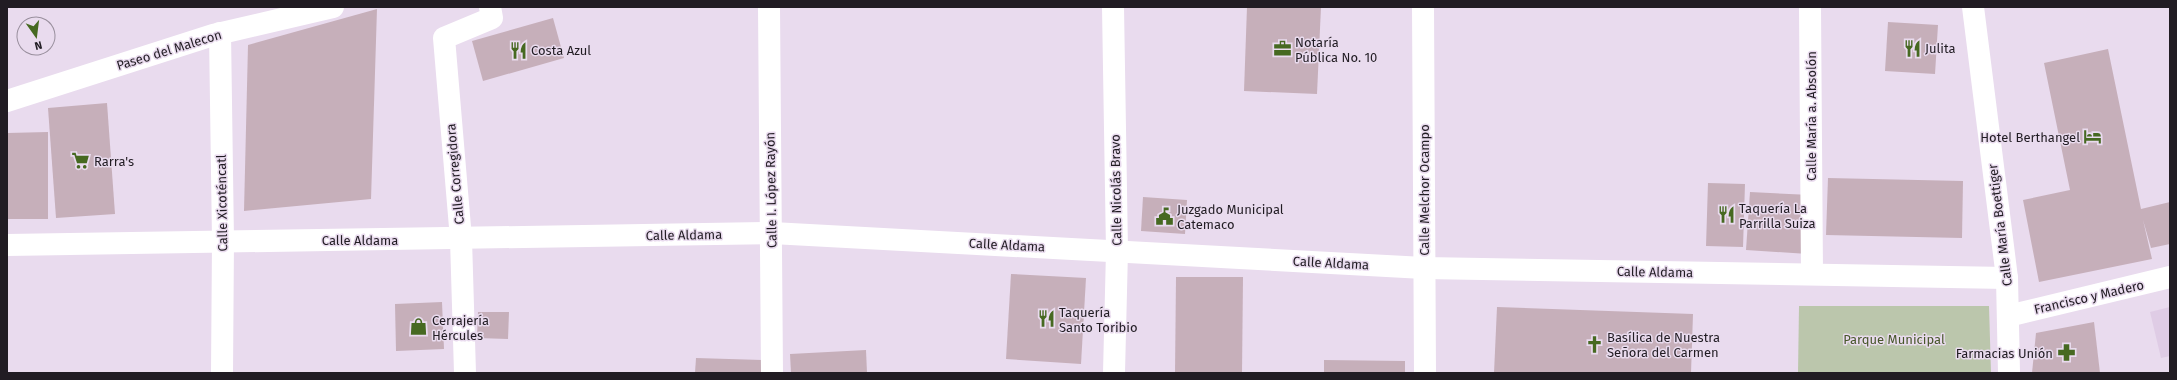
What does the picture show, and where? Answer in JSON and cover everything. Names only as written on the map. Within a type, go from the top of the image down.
[{"type":"street","name":"Paseo del Malecon","points":[[7,101],[220,33],[333,7]]},
{"type":"street","name":"Calle Corregidora","points":[[465,373],[461,239],[444,38],[492,18],[490,7]]},
{"type":"street","name":"Calle I. López Rayón","points":[[769,7],[772,373]]},
{"type":"street","name":"Calle Nicolás Bravo","points":[[1113,7],[1117,251],[1114,373]]},
{"type":"street","name":"Calle Melchor Ocampo","points":[[1423,7],[1425,373]]},
{"type":"street","name":"Calle María a. Absolón","points":[[1810,7],[1812,274]]},
{"type":"street","name":"Calle María Boettiger","points":[[1973,7],[2007,278],[2009,373]]},
{"type":"street","name":"Calle Xicoténcatl","points":[[220,33],[223,241],[222,373]]},
{"type":"street","name":"Calle Aldama","points":[[7,245],[772,233],[1424,268],[2007,278]]},
{"type":"street","name":"Francisco y Madero","points":[[2008,316],[2170,277]]},
{"type":"shaded area","points":[[2170,307],[2170,356],[2161,358],[2150,312]]},
{"type":"green space","name":"Parque Municipal","points":[[1799,306],[1989,306],[1991,373],[1798,373]]},
{"type":"building","name":"Notaría Pública No. 10","points":[[1247,7],[1321,7],[1317,94],[1244,91]]},
{"type":"building","points":[[377,9],[371,199],[244,211],[248,45]]},
{"type":"building","name":"Costa Azul","points":[[553,18],[564,58],[483,81],[472,41]]},
{"type":"building","name":"Julita","points":[[1888,22],[1938,25],[1935,74],[1885,71]]},
{"type":"building","name":"Hotel Berthangel","points":[[2108,49],[2141,209],[2170,202],[2170,244],[2151,248],[2143,220],[2152,259],[2039,282],[2023,200],[2070,190],[2044,63]]},
{"type":"building","name":"Rarra's","points":[[107,103],[115,214],[56,218],[48,108]]},
{"type":"building","points":[[48,132],[48,219],[7,219],[7,133]]},
{"type":"building","points":[[1828,178],[1963,181],[1962,238],[1826,235]]},
{"type":"building","name":"Taquería La Parrilla Suiza","points":[[1708,183],[1745,184],[1743,247],[1706,246]]},
{"type":"building","points":[[1750,192],[1811,195],[1808,254],[1746,250]]},
{"type":"building","name":"Juzgado Municipal Catemaco","points":[[1143,197],[1187,200],[1185,234],[1141,231]]},
{"type":"building","name":"Taquería Santo Toribio","points":[[1011,274],[1086,278],[1081,364],[1006,359]]},
{"type":"building","points":[[1176,277],[1243,277],[1242,373],[1175,373]]},
{"type":"building","name":"Cerrajería Hércules","points":[[442,302],[444,349],[396,351],[395,304]]},
{"type":"building","name":"Basílica de Nuestra Señora del Carmen","points":[[1497,307],[1693,314],[1691,373],[1494,373]]},
{"type":"building","points":[[478,312],[509,312],[508,339],[477,338]]},
{"type":"building","name":"Farmacias Unión","points":[[2094,322],[2100,373],[2032,373],[2036,333]]},
{"type":"building","points":[[866,350],[867,373],[791,373],[790,354]]},
{"type":"building","points":[[696,358],[762,360],[762,373],[695,373]]},
{"type":"building","points":[[1324,360],[1405,361],[1405,373],[1324,373]]},
{"type":"place","name":"Julita","points":[[1912,48]]},
{"type":"place","name":"Notaría Pública No. 10","points":[[1282,49]]},
{"type":"place","name":"Costa Azul","points":[[518,50]]},
{"type":"place","name":"Hotel Berthangel","points":[[2093,137]]},
{"type":"place","name":"Rarra's","points":[[81,161]]},
{"type":"place","name":"Taquería La Parrilla Suiza","points":[[1726,215]]},
{"type":"place","name":"Juzgado Municipal Catemaco","points":[[1164,216]]},
{"type":"place","name":"Taquería Santo Toribio","points":[[1046,319]]},
{"type":"place","name":"Cerrajería Hércules","points":[[419,327]]},
{"type":"place","name":"Basílica de Nuestra Señora del Carmen","points":[[1594,344]]},
{"type":"place","name":"Farmacias Unión","points":[[2066,353]]}]
